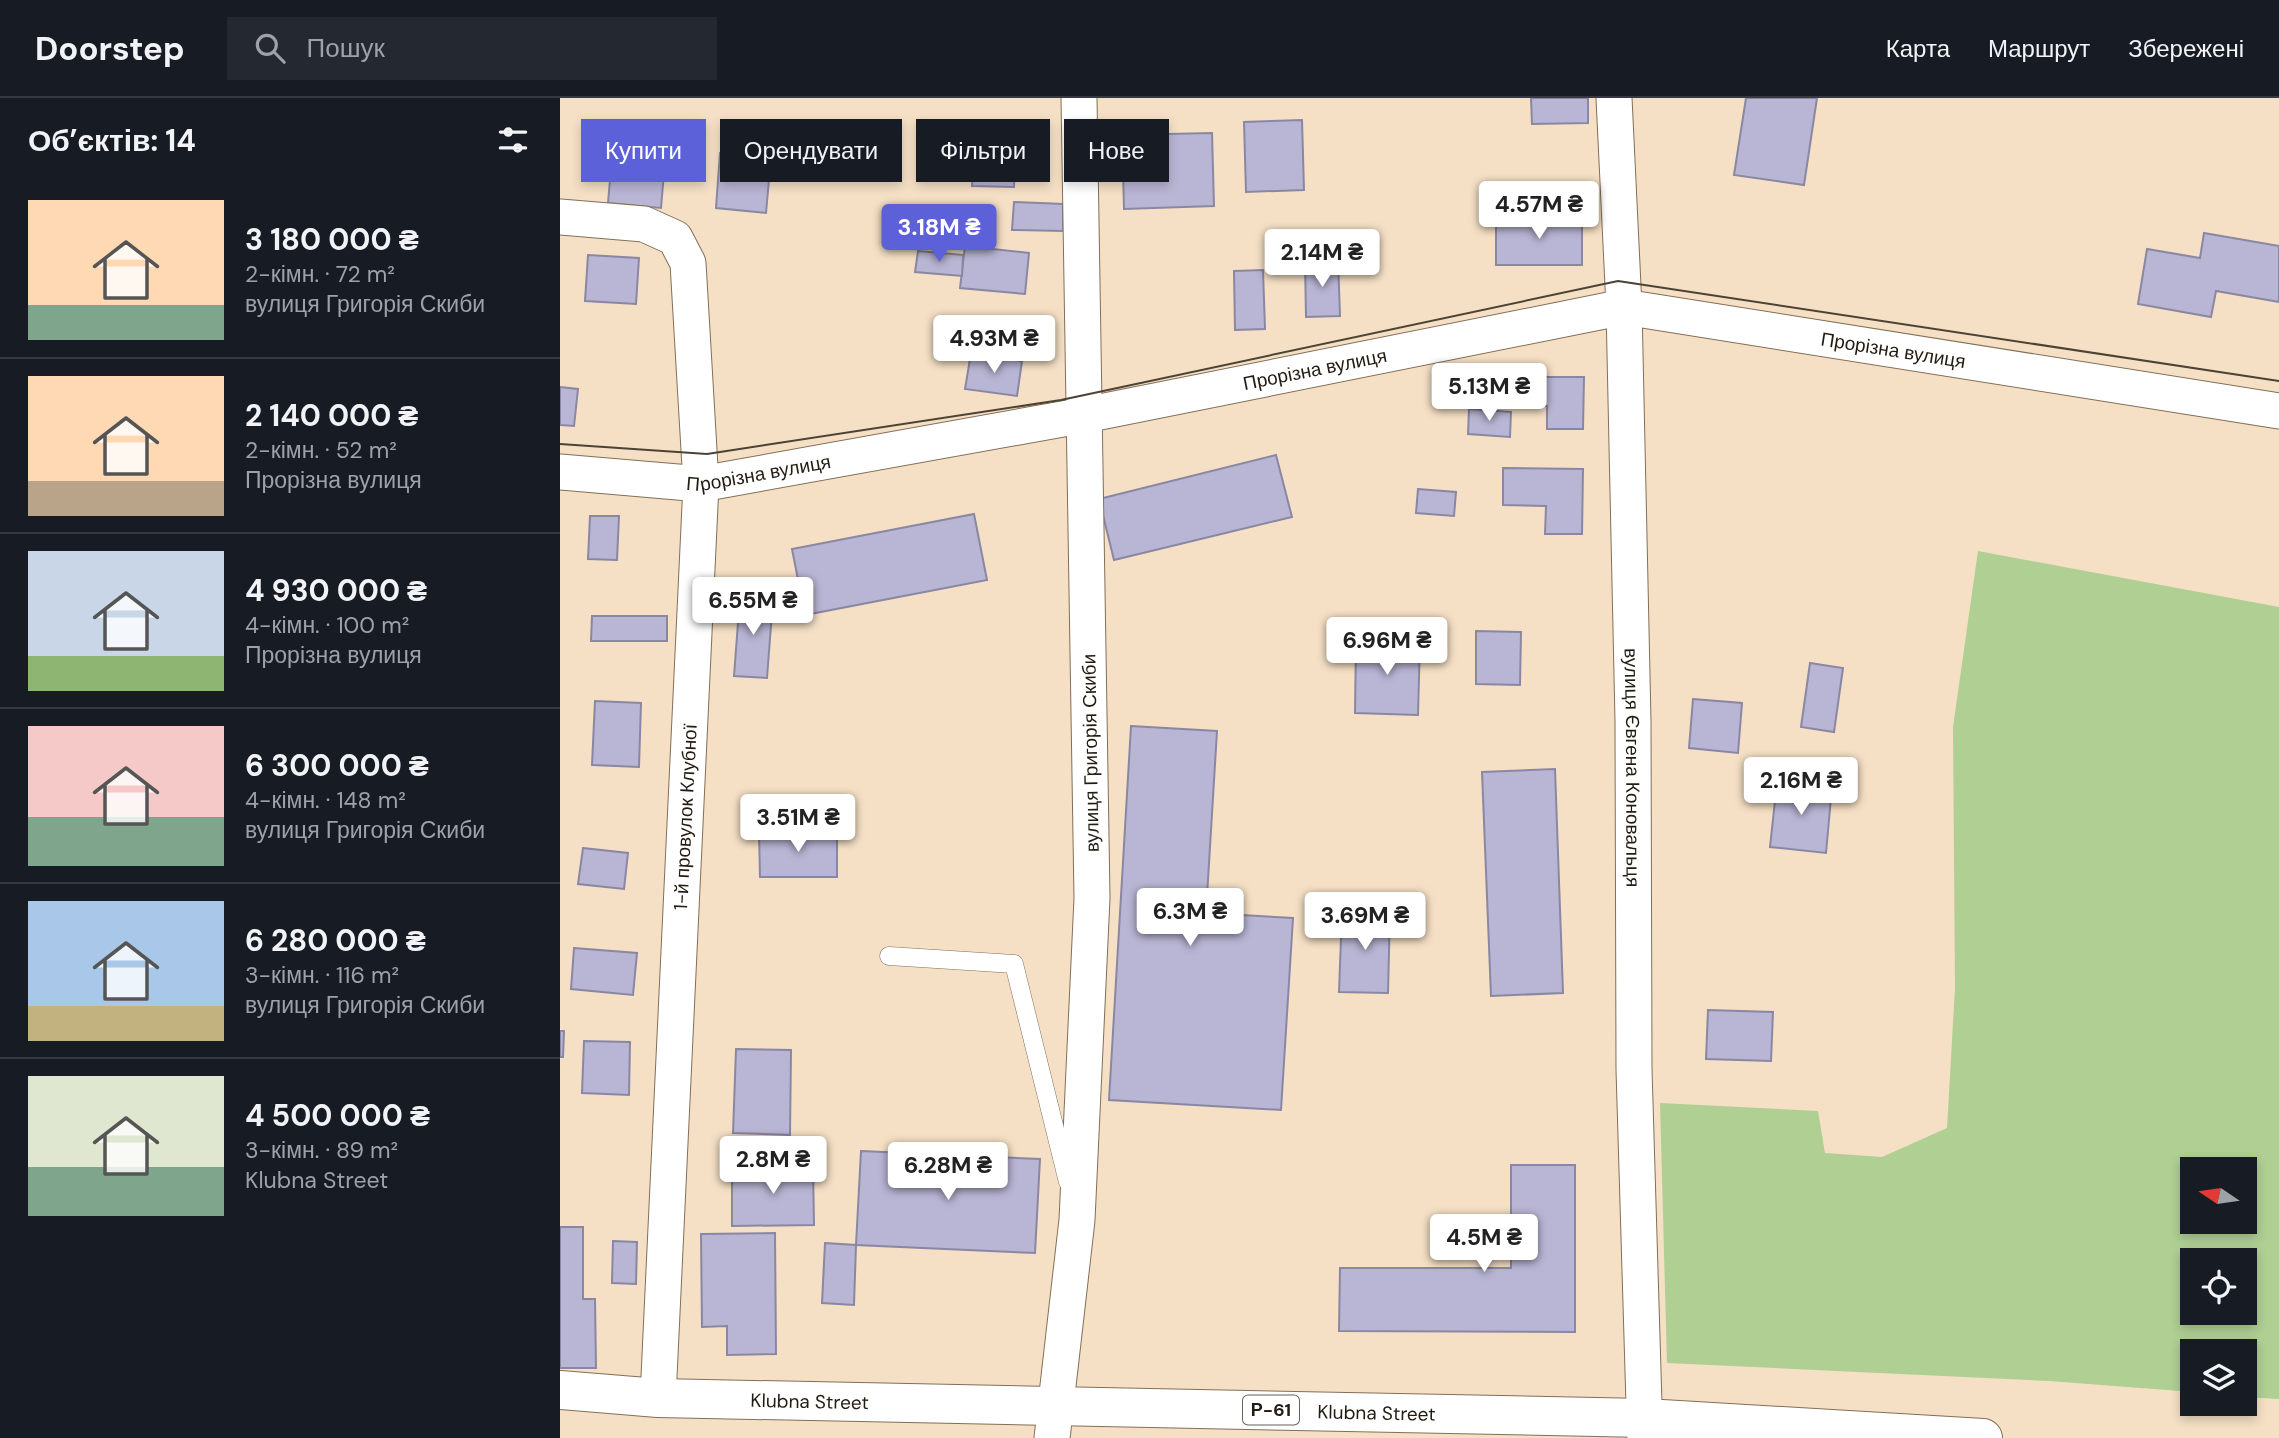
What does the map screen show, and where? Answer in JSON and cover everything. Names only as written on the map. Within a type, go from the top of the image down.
[{"type":"main road","name":"Klubna Street","points":[[560,1390],[1054,1422],[1645,1428],[1983,1438]]},
{"type":"street","name":"вулиця Григорія Скиби","points":[[1054,1422],[1077,1220],[1092,898],[1079,98]]},
{"type":"street","name":"вулиця Євгена Коновальця","points":[[1614,98],[1624,307],[1632,707],[1634,1069],[1645,1428]]},
{"type":"street","name":"1-й провулок Клубної","points":[[560,217],[644,224],[676,238],[688,263],[701,484],[658,1398]]},
{"type":"street","name":"Прорізна вулиця","points":[[560,472],[701,484],[1085,415],[1624,307],[2279,411]]},
{"type":"lane","points":[[889,956],[1014,964],[1077,1220]]},
{"type":"green space","points":[[1978,551],[2279,607],[2279,1399],[2257,1398],[2257,1339],[2180,1339],[2180,1391],[2049,1381],[1667,1363],[1660,1103],[1818,1111],[1825,1153],[1882,1157],[1947,1128],[1955,988],[1953,727]]},
{"type":"building","points":[[1531,98],[1588,98],[1588,123],[1532,124]]},
{"type":"building","points":[[1746,98],[1817,98],[1804,185],[1734,175]]},
{"type":"building","points":[[1302,120],[1304,190],[1246,192],[1244,122]]},
{"type":"building","points":[[1212,133],[1214,206],[1124,209],[1123,182],[1169,182],[1169,134]]},
{"type":"building","points":[[720,153],[720,182],[769,182],[766,213],[716,208]]},
{"type":"building","points":[[610,182],[663,182],[661,208],[608,203]]},
{"type":"building","points":[[972,182],[1014,182],[1014,187],[972,186]]},
{"type":"building","points":[[1014,202],[1063,204],[1063,231],[1012,230]]},
{"type":"building","points":[[1582,217],[1582,265],[1496,265],[1496,218]]},
{"type":"building","points":[[2204,233],[2279,246],[2279,302],[2216,291],[2211,317],[2138,304],[2147,249],[2200,258]]},
{"type":"building","points":[[965,246],[1029,253],[1025,294],[960,288]]},
{"type":"building","points":[[918,251],[963,255],[962,276],[915,272]]},
{"type":"building","points":[[588,255],[639,258],[636,304],[585,301]]},
{"type":"building","points":[[1338,260],[1340,316],[1306,317],[1305,261]]},
{"type":"building","points":[[1263,270],[1265,329],[1235,330],[1234,271]]},
{"type":"building","points":[[971,353],[1022,361],[1017,396],[965,389]]},
{"type":"building","points":[[1526,377],[1584,377],[1583,429],[1547,429],[1547,406],[1526,406]]},
{"type":"building","points":[[560,387],[578,389],[574,426],[560,425]]},
{"type":"building","points":[[1469,409],[1511,412],[1510,437],[1468,434]]},
{"type":"building","points":[[1276,455],[1292,517],[1114,560],[1099,499]]},
{"type":"building","points":[[1503,468],[1583,469],[1582,534],[1545,534],[1546,506],[1503,505]]},
{"type":"building","points":[[1418,489],[1456,492],[1454,516],[1416,513]]},
{"type":"building","points":[[974,514],[987,580],[805,615],[792,549]]},
{"type":"building","points":[[590,516],[619,516],[617,560],[588,559]]},
{"type":"building","points":[[740,596],[773,599],[767,678],[734,676]]},
{"type":"building","points":[[592,616],[667,616],[667,641],[591,641]]},
{"type":"building","points":[[1476,631],[1521,632],[1520,685],[1476,684]]},
{"type":"building","points":[[1356,640],[1420,641],[1418,715],[1355,713]]},
{"type":"building","points":[[1810,663],[1843,668],[1834,732],[1801,727]]},
{"type":"building","points":[[1693,699],[1742,703],[1738,753],[1689,748]]},
{"type":"building","points":[[595,701],[641,703],[639,767],[592,765]]},
{"type":"building","points":[[1131,726],[1217,731],[1206,913],[1293,918],[1281,1110],[1109,1100]]},
{"type":"building","points":[[1555,769],[1563,993],[1491,996],[1482,772]]},
{"type":"building","points":[[1777,782],[1832,787],[1826,853],[1770,847]]},
{"type":"building","points":[[759,831],[837,831],[837,877],[760,877]]},
{"type":"building","points":[[583,848],[628,853],[624,889],[578,884]]},
{"type":"building","points":[[1342,911],[1390,912],[1388,993],[1339,992]]},
{"type":"building","points":[[574,948],[637,953],[633,995],[571,989]]},
{"type":"building","points":[[1708,1010],[1773,1012],[1771,1061],[1706,1059]]},
{"type":"building","points":[[560,1031],[564,1031],[563,1057],[560,1057]]},
{"type":"building","points":[[584,1041],[630,1042],[629,1095],[582,1093]]},
{"type":"building","points":[[736,1049],[791,1050],[790,1135],[733,1133]]},
{"type":"building","points":[[861,1151],[1040,1159],[1035,1253],[856,1245]]},
{"type":"building","points":[[1511,1165],[1575,1165],[1575,1332],[1339,1331],[1340,1268],[1511,1268]]},
{"type":"building","points":[[813,1166],[814,1225],[732,1226],[732,1167]]},
{"type":"building","points":[[560,1227],[583,1227],[583,1299],[595,1299],[596,1368],[560,1368]]},
{"type":"building","points":[[775,1233],[776,1354],[727,1355],[727,1326],[702,1327],[701,1234]]},
{"type":"building","points":[[613,1241],[637,1242],[636,1284],[612,1283]]},
{"type":"building","points":[[825,1243],[856,1245],[854,1305],[822,1303]]},
{"type":"tram line","points":[[560,444],[707,454],[1061,400],[1618,281],[2279,381]]}]
